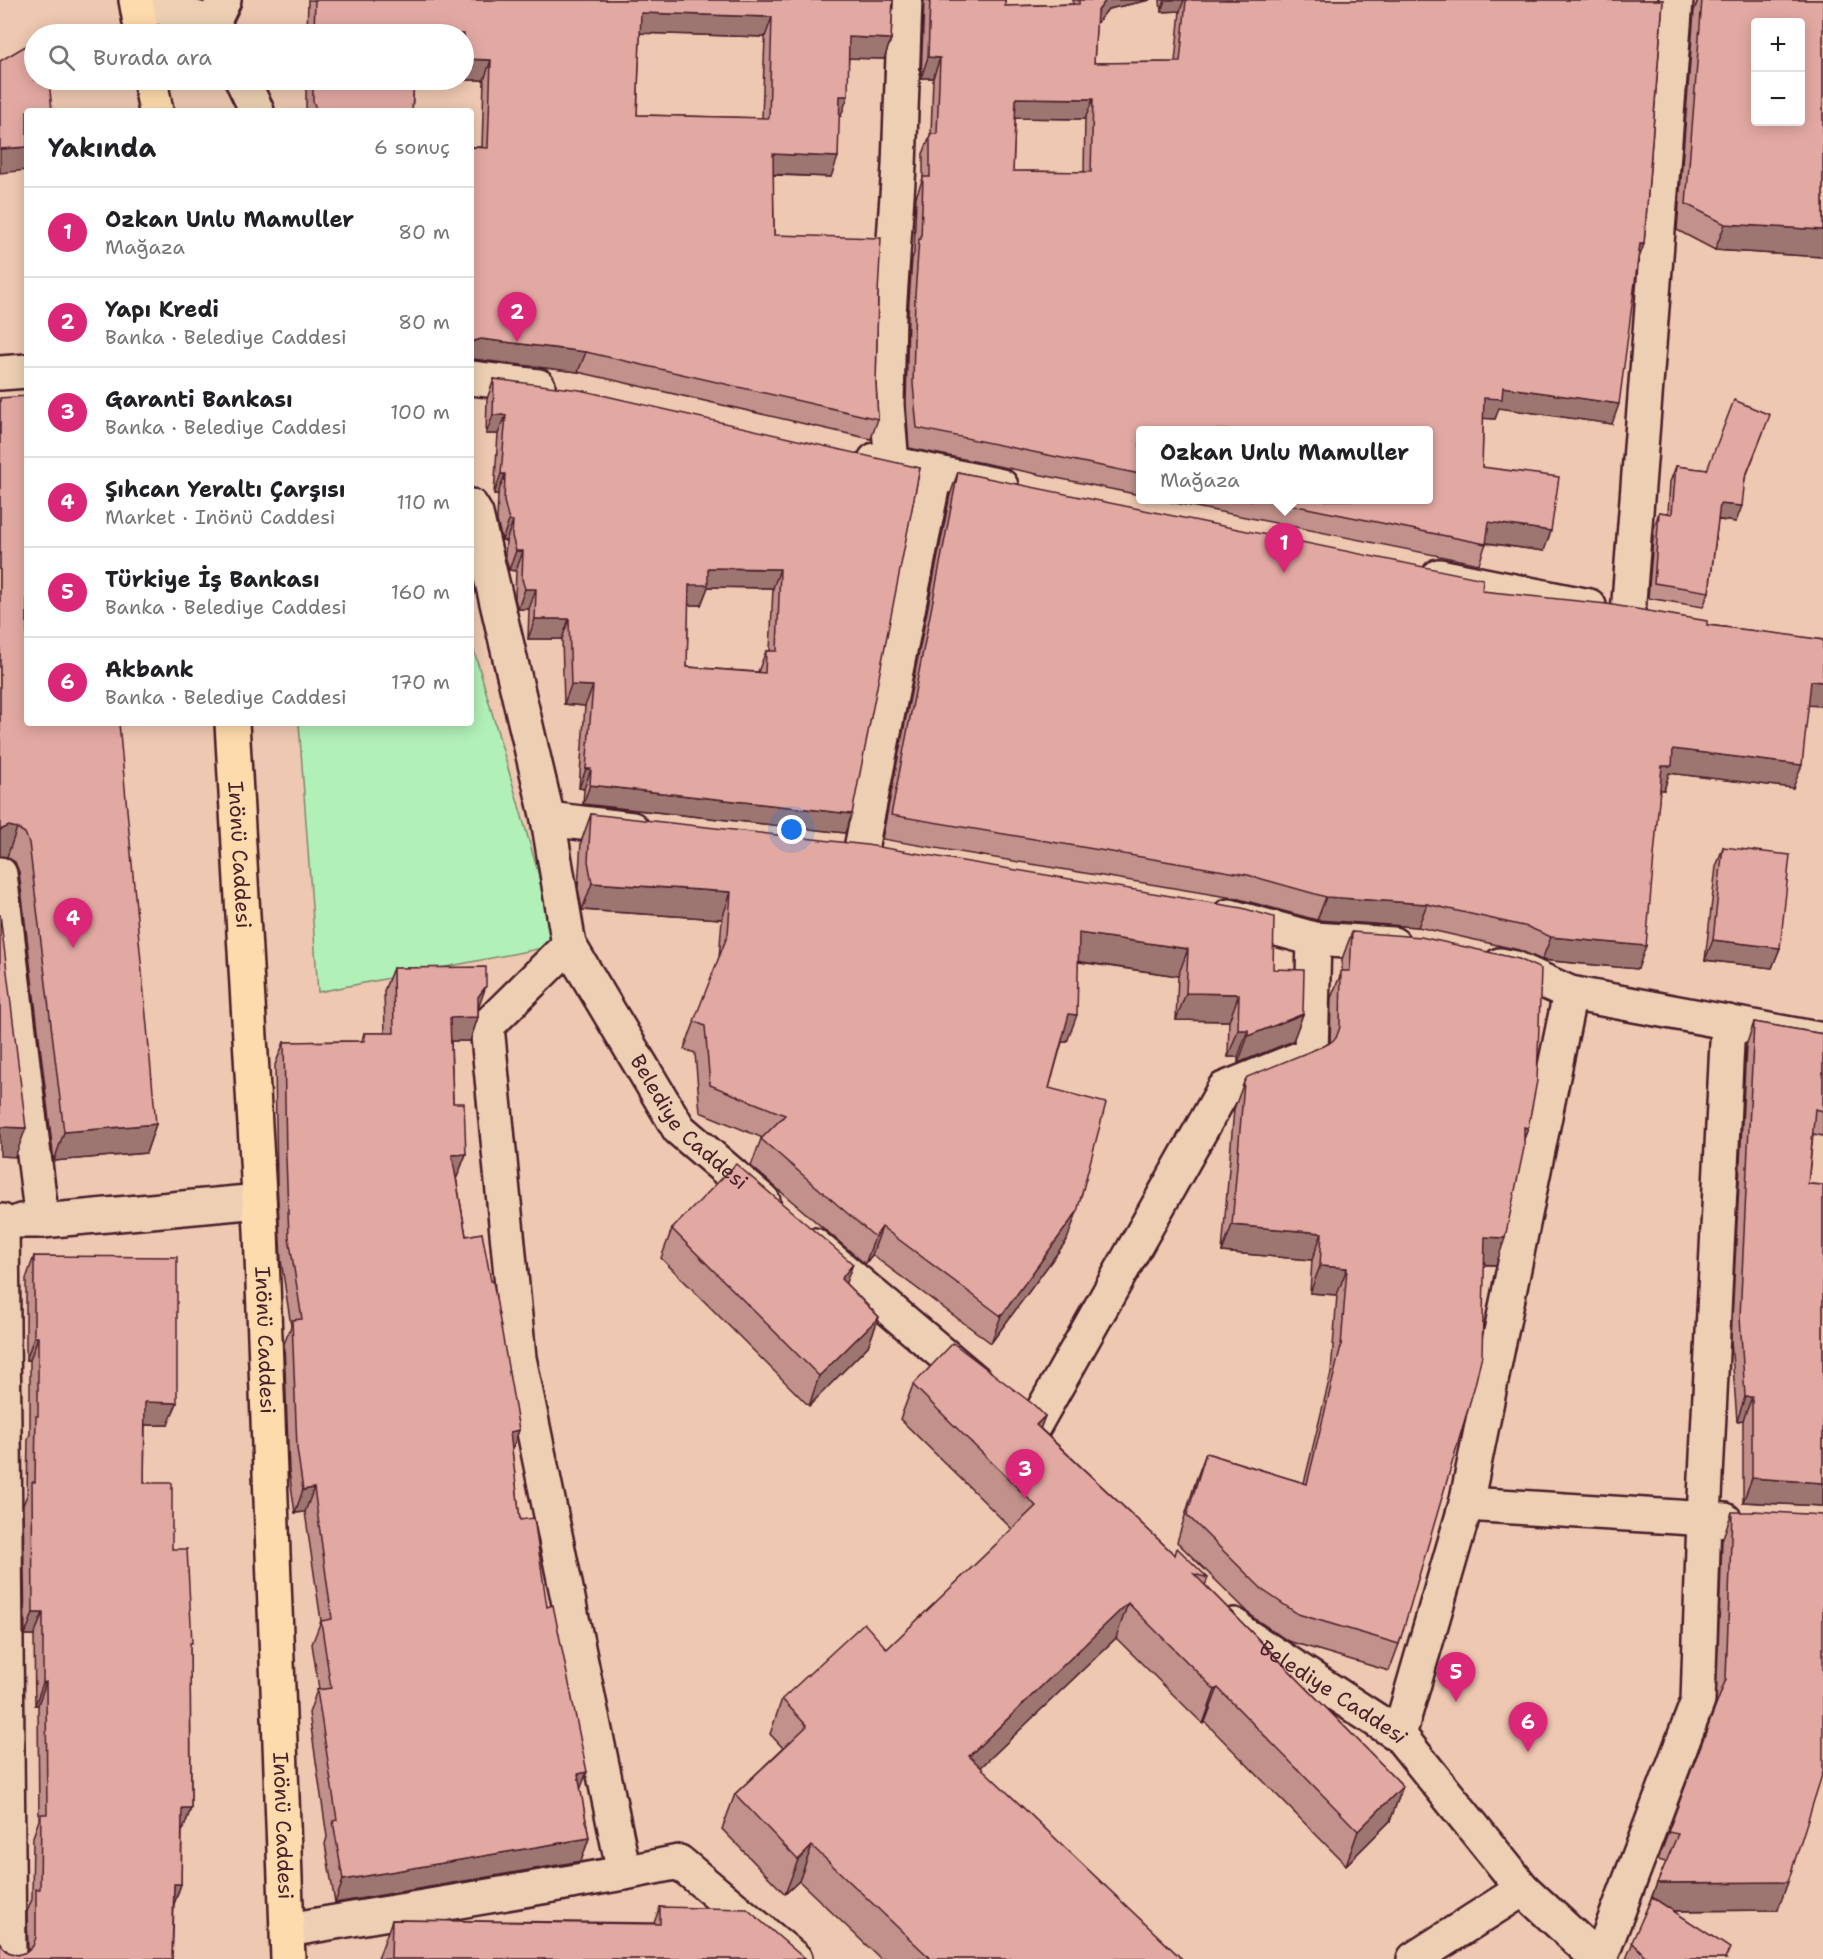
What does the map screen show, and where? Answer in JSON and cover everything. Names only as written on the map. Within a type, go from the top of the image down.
[{"type":"main road","points":[[136,0],[140,24]]},
{"type":"main road","points":[[152,90],[155,108]]},
{"type":"main road","name":"Inönü Caddesi","points":[[232,726],[259,1201],[288,1944]]},
{"type":"street","points":[[136,0],[219,19]]},
{"type":"street","points":[[892,464],[887,405],[889,314],[899,166],[905,0]]},
{"type":"street","points":[[1628,614],[1676,0]]},
{"type":"street","points":[[247,90],[256,108]]},
{"type":"street","points":[[0,373],[24,372]]},
{"type":"street","points":[[474,378],[565,389]]},
{"type":"street","points":[[847,453],[1029,492]]},
{"type":"street","points":[[894,859],[848,853],[935,473]]},
{"type":"street","name":"Belediye Caddesi","points":[[474,514],[548,819],[569,945],[679,1129],[952,1363],[1034,1426],[1059,1451]]},
{"type":"street","points":[[1405,569],[1662,620]]},
{"type":"street","points":[[548,819],[663,832]]},
{"type":"street","points":[[0,874],[7,994],[42,1221]]},
{"type":"street","points":[[1202,911],[1236,917],[1314,939],[1414,945],[1425,948]]},
{"type":"street","points":[[1034,1426],[1224,1089],[1311,1054],[1314,939]]},
{"type":"street","points":[[569,945],[487,1026],[519,1358],[624,1873]]},
{"type":"street","points":[[1470,958],[1515,968],[1570,993],[1823,1041]]},
{"type":"street","points":[[1400,1735],[1466,1504],[1570,993]]},
{"type":"street","points":[[1599,1959],[1698,1701],[1704,1518],[1728,1022]]},
{"type":"street","points":[[9,1959],[1,1221],[42,1221],[259,1201]]},
{"type":"street","points":[[1466,1504],[1752,1521]]},
{"type":"street","name":"Belediye Caddesi","points":[[1217,1608],[1242,1633],[1400,1735],[1523,1889],[1599,1959]]},
{"type":"street","points":[[288,1944],[679,1862],[795,1959]]},
{"type":"street","points":[[1414,1959],[1523,1889]]},
{"type":"green space","points":[[474,650],[538,872],[553,946],[318,992],[299,726],[474,726]]},
{"type":"building","points":[[315,0],[893,0],[891,39],[849,37],[848,96],[840,96],[838,157],[773,154],[774,235],[881,238],[876,384],[878,419],[586,352],[481,339],[474,341],[474,147],[488,148],[491,60],[474,59],[474,24],[314,24]],"holes":[[[641,13],[772,17],[769,118],[637,115]]]},
{"type":"building","points":[[930,0],[1005,0],[1005,6],[1079,4],[1079,0],[1106,0],[1097,12],[1094,63],[1180,62],[1186,0],[1663,0],[1644,244],[1640,244],[1619,404],[1503,387],[1502,399],[1484,398],[1482,467],[1559,477],[1551,531],[1489,522],[1486,544],[1287,504],[1433,504],[1433,426],[1136,426],[1136,473],[917,428],[913,384],[915,295],[919,239],[921,239],[923,177],[930,177],[930,134],[937,134],[940,58],[928,57]],"holes":[[[1016,98],[1093,99],[1091,172],[1013,171]]]},
{"type":"building","points":[[1702,0],[1823,0],[1823,230],[1725,224],[1686,204]]},
{"type":"building","points":[[24,47],[24,90],[50,90],[52,108],[24,108],[24,147],[0,149],[0,61]]},
{"type":"building","points":[[313,90],[413,90],[412,108],[316,108]]},
{"type":"building","points":[[494,379],[580,390],[920,468],[852,814],[590,785],[591,769],[586,769],[593,686],[571,685],[569,619],[535,619],[536,589],[525,589],[522,579],[523,551],[516,551],[512,536],[513,521],[509,521],[504,501],[505,474],[501,474],[506,415],[493,415]],"holes":[[[708,568],[780,569],[777,651],[766,651],[765,673],[687,667],[689,585],[708,585]]]},
{"type":"building","points":[[24,396],[24,726],[119,726],[156,1124],[64,1132],[29,843],[25,833],[17,828],[9,826],[0,830],[0,398]]},
{"type":"building","points":[[1734,400],[1770,415],[1745,478],[1742,506],[1720,504],[1709,592],[1654,583],[1659,512],[1672,514],[1676,466],[1707,470]]},
{"type":"building","points":[[958,472],[1483,579],[1482,591],[1607,604],[1707,621],[1707,625],[1823,640],[1823,682],[1811,681],[1802,765],[1673,749],[1672,766],[1662,766],[1646,946],[1551,937],[1528,927],[1427,904],[1326,897],[1248,875],[891,815]]},
{"type":"building","points":[[591,814],[867,845],[1242,908],[1274,917],[1273,969],[1304,970],[1303,1014],[1248,1036],[1248,1030],[1238,1030],[1239,994],[1186,993],[1188,949],[1079,933],[1077,1015],[1069,1014],[1049,1088],[1106,1103],[1077,1212],[1001,1316],[882,1227],[875,1237],[761,1139],[785,1115],[710,1085],[705,1026],[694,1021],[728,934],[731,892],[592,883],[588,861]]},
{"type":"building","points":[[1723,847],[1790,855],[1780,948],[1713,940]]},
{"type":"building","points":[[0,914],[26,1128],[0,1127]]},
{"type":"building","points":[[1352,932],[1421,937],[1519,959],[1541,969],[1537,1081],[1528,1128],[1524,1127],[1524,1148],[1505,1238],[1485,1237],[1482,1355],[1399,1644],[1298,1614],[1264,1591],[1187,1515],[1206,1453],[1307,1484],[1341,1346],[1347,1268],[1320,1266],[1322,1233],[1232,1225],[1244,1082],[1247,1077],[1328,1044],[1336,1038],[1340,1027],[1341,971],[1350,971]]},
{"type":"building","points":[[486,967],[486,986],[478,997],[478,1017],[450,1018],[453,1103],[464,1103],[466,1154],[452,1155],[466,1236],[482,1233],[491,1281],[493,1281],[519,1430],[510,1432],[520,1520],[534,1518],[547,1607],[553,1605],[587,1772],[578,1774],[589,1838],[343,1880],[333,1821],[337,1820],[317,1690],[331,1688],[321,1621],[332,1619],[314,1488],[303,1490],[297,1448],[292,1320],[302,1319],[289,1237],[284,1042],[365,1041],[364,1033],[394,1033],[393,968]]},
{"type":"building","points":[[1754,1022],[1823,1034],[1823,1111],[1815,1109],[1808,1184],[1823,1185],[1823,1483],[1752,1478],[1752,1397],[1745,1397],[1740,1317]]},
{"type":"building","points":[[736,1164],[853,1264],[841,1279],[879,1317],[819,1376],[672,1229]]},
{"type":"building","points":[[34,1256],[177,1257],[177,1403],[145,1402],[144,1483],[172,1483],[172,1549],[187,1549],[192,1643],[190,1643],[191,1808],[182,1808],[181,1884],[174,1884],[172,1959],[0,1959],[0,1942],[8,1952],[17,1955],[27,1952],[33,1946],[36,1937],[36,1889],[40,1889],[41,1814],[47,1814],[43,1613],[33,1613],[32,1482],[35,1482],[36,1416],[38,1416],[38,1337],[34,1337]]},
{"type":"building","points":[[953,1343],[1034,1405],[1045,1416],[1036,1425],[1175,1555],[1177,1548],[1208,1578],[1194,1574],[1403,1786],[1358,1831],[1218,1688],[1215,1690],[1128,1603],[969,1756],[1182,1959],[931,1959],[812,1846],[798,1860],[735,1794],[807,1726],[782,1699],[864,1623],[887,1649],[1036,1506],[913,1385]]},
{"type":"building","points":[[1732,1512],[1823,1515],[1823,1772],[1788,1882],[1657,1883],[1678,1834],[1668,1832],[1726,1679]]},
{"type":"building","points":[[1652,1897],[1730,1948],[1725,1959],[1648,1959],[1632,1942]]},
{"type":"building","points":[[660,1907],[747,1909],[805,1959],[391,1959],[392,1920],[660,1924]]},
{"type":"place","name":"Yapı Kredi","points":[[517,342]]},
{"type":"place","name":"Ozkan Unlu Mamuller","points":[[1284,573]]},
{"type":"place","name":"Şıhcan Yeraltı Çarşısı","points":[[73,948]]},
{"type":"place","name":"Garanti Bankası","points":[[1025,1499]]},
{"type":"place","name":"Türkiye İş Bankası","points":[[1456,1702]]},
{"type":"place","name":"Akbank","points":[[1528,1752]]}]
